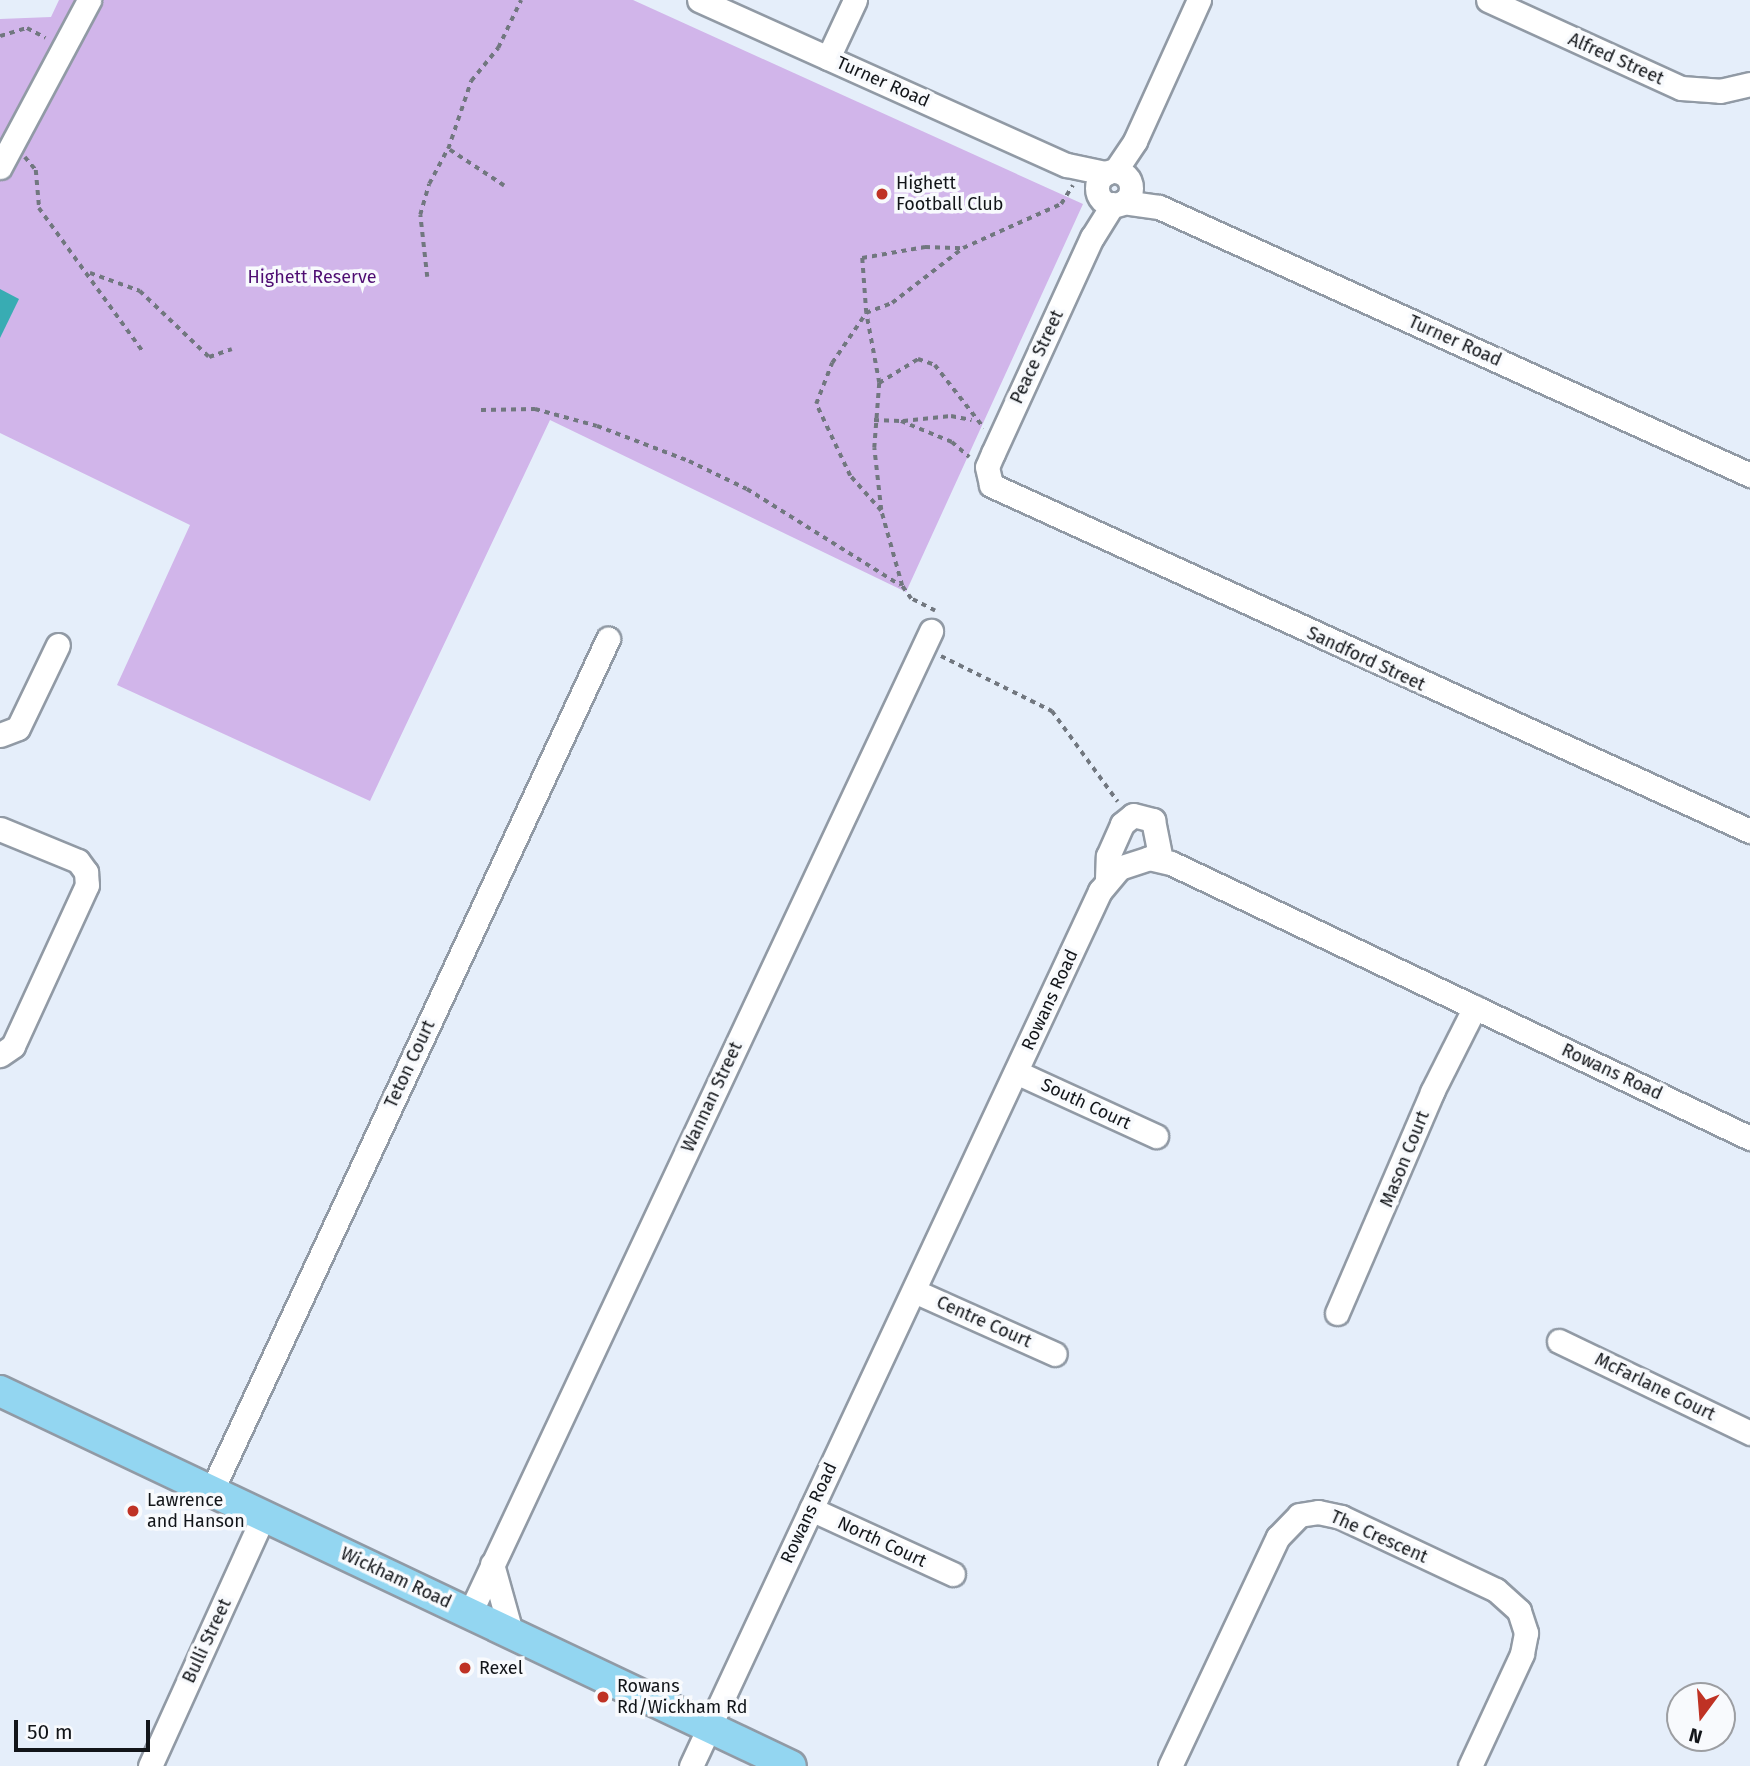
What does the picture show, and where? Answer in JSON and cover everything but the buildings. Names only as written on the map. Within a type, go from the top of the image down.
[{"type":"main road","name":"Wickham Road","points":[[0,1391],[791,1766]]},
{"type":"street","points":[[0,167],[89,0]]},
{"type":"street","name":"Turner Road","points":[[699,0],[1750,475]]},
{"type":"street","points":[[828,58],[855,0]]},
{"type":"street","name":"Peace Street","points":[[987,478],[993,453],[1199,0]]},
{"type":"street","name":"Alfred Street","points":[[1488,0],[1681,88],[1720,91],[1750,84]]},
{"type":"street","name":"Sandford Street","points":[[987,478],[999,491],[1750,831]]},
{"type":"street","name":"Wannan Street","points":[[470,1613],[931,631]]},
{"type":"street","name":"Teton Court","points":[[212,1490],[608,639]]},
{"type":"street","points":[[0,735],[18,728],[58,645]]},
{"type":"street","name":"Rowans Road","points":[[691,1766],[1107,879],[1108,856],[1122,824],[1133,815],[1153,821],[1161,860],[1750,1138]]},
{"type":"street","points":[[0,829],[78,862],[86,872],[87,886],[13,1046],[0,1055]]},
{"type":"street","points":[[1107,879],[1127,863],[1161,860]]},
{"type":"street","name":"Mason Court","points":[[1337,1312],[1377,1229],[1432,1092],[1475,1007]]},
{"type":"street","name":"South Court","points":[[1016,1072],[1156,1136]]},
{"type":"street","name":"Centre Court","points":[[914,1291],[1055,1354]]},
{"type":"street","name":"McFarlane Court","points":[[1559,1341],[1750,1433]]},
{"type":"street","name":"North Court","points":[[811,1509],[953,1574]]},
{"type":"street","name":"The Crescent","points":[[1170,1766],[1278,1537],[1298,1515],[1318,1512],[1341,1517],[1496,1591],[1519,1611],[1526,1633],[1522,1654],[1470,1766]]},
{"type":"street","name":"Bulli Street","points":[[150,1766],[264,1515]]},
{"type":"street","points":[[492,1564],[511,1632]]},
{"type":"path","points":[[426,277],[420,215],[429,184],[448,149],[471,81],[502,42],[521,0]]},
{"type":"path","points":[[0,37],[27,29],[64,46]]},
{"type":"path","points":[[11,144],[36,170],[39,208],[144,353]]},
{"type":"path","points":[[448,149],[504,186]]},
{"type":"path","points":[[881,511],[844,466],[816,404],[832,363],[866,313],[891,303],[963,248],[1061,205],[1072,170]]},
{"type":"path","points":[[911,599],[902,586],[881,511],[874,420],[879,383],[866,313],[862,258],[925,247],[963,248]]},
{"type":"path","points":[[87,272],[140,291],[209,358],[232,349]]},
{"type":"path","points":[[879,383],[918,359],[935,365],[974,420],[989,436],[993,453]]},
{"type":"path","points":[[481,410],[535,409],[689,461],[758,496],[902,586]]},
{"type":"path","points":[[874,420],[901,421],[951,416],[974,420]]},
{"type":"path","points":[[901,421],[951,442],[970,459]]},
{"type":"path","points":[[939,656],[1052,710],[1118,802]]},
{"type":"green space","name":"Highett Reserve","points":[[59,0],[633,0],[1083,204],[906,592],[550,420],[370,801],[117,685],[190,525],[0,433],[0,19],[51,17]]},
{"type":"water","points":[[0,289],[19,299],[0,338]]},
{"type":"place","name":"Highett Football Club","points":[[882,194]]},
{"type":"place","name":"Lawrence and Hanson","points":[[133,1511]]},
{"type":"place","name":"Rexel","points":[[465,1668]]},
{"type":"place","name":"Rowans Rd/Wickham Rd","points":[[603,1697]]}]
